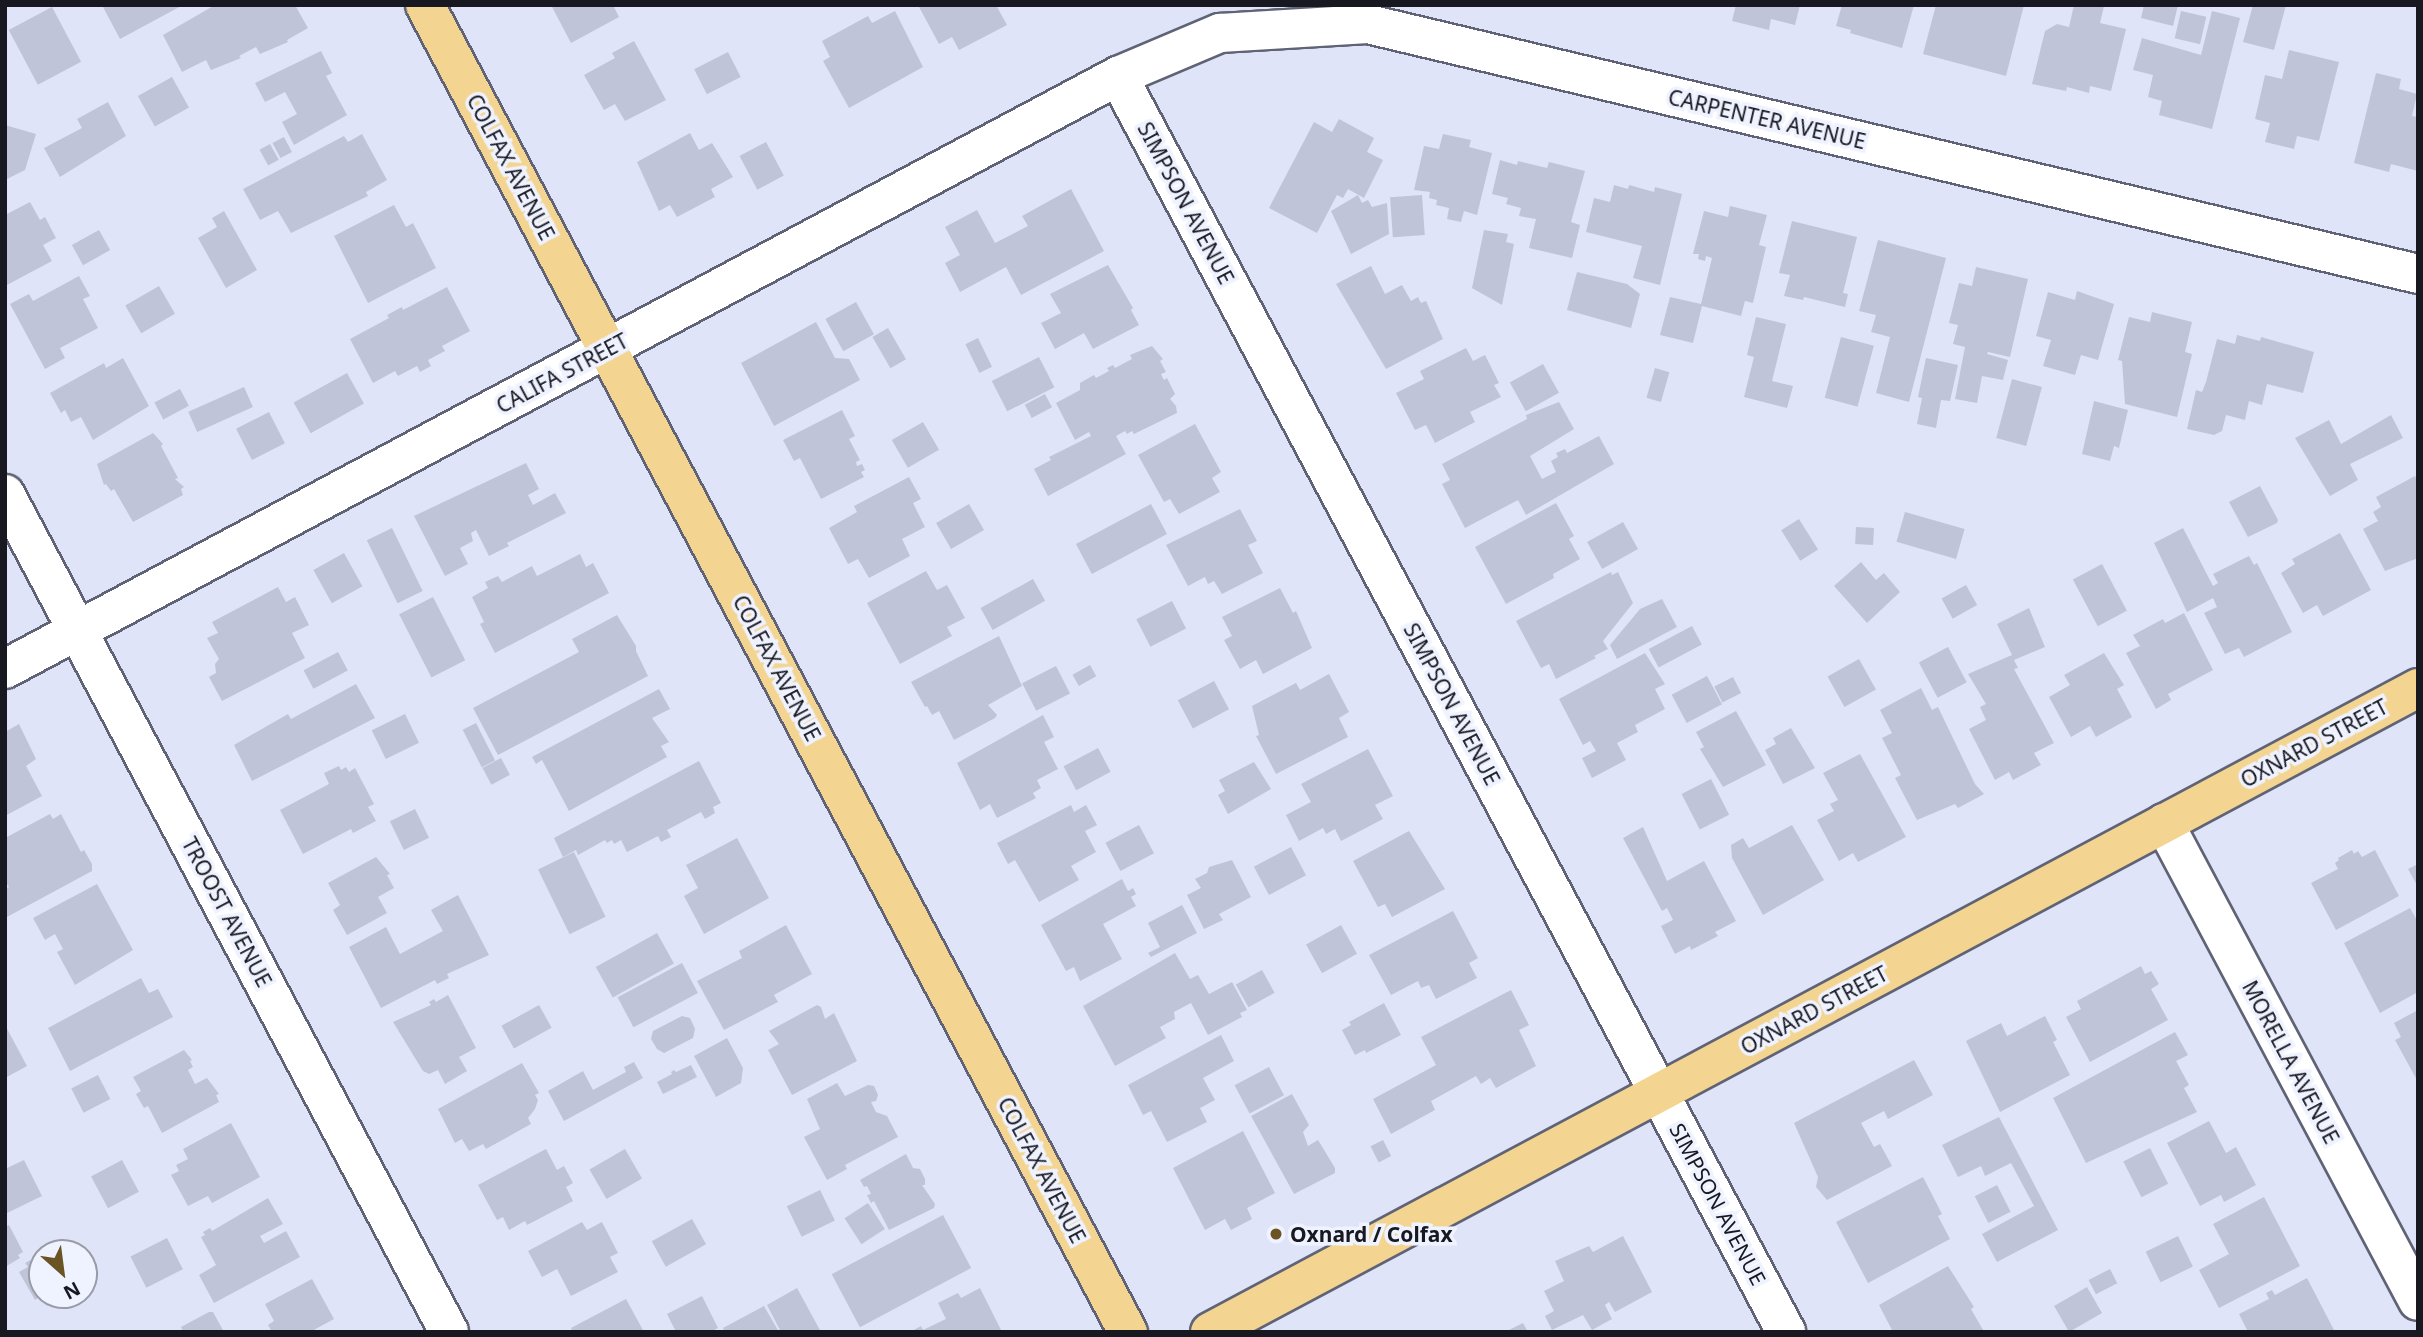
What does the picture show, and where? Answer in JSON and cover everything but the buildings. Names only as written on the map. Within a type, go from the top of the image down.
[{"type":"main road","name":"COLFAX AVENUE","points":[[425,5],[1128,1332]]},
{"type":"main road","name":"OXNARD STREET","points":[[1210,1332],[2418,688]]},
{"type":"street","name":"CARPENTER AVENUE","points":[[1118,76],[1220,33],[1368,24],[2418,274]]},
{"type":"street","name":"CALIFA STREET","points":[[5,669],[1118,76]]},
{"type":"street","name":"SIMPSON AVENUE","points":[[1118,76],[1786,1332]]},
{"type":"street","name":"TROOST AVENUE","points":[[5,494],[449,1332]]},
{"type":"street","name":"MORELLA AVENUE","points":[[2164,823],[2418,1301]]},
{"type":"place","name":"Oxnard / Colfax","points":[[1276,1234]]}]
